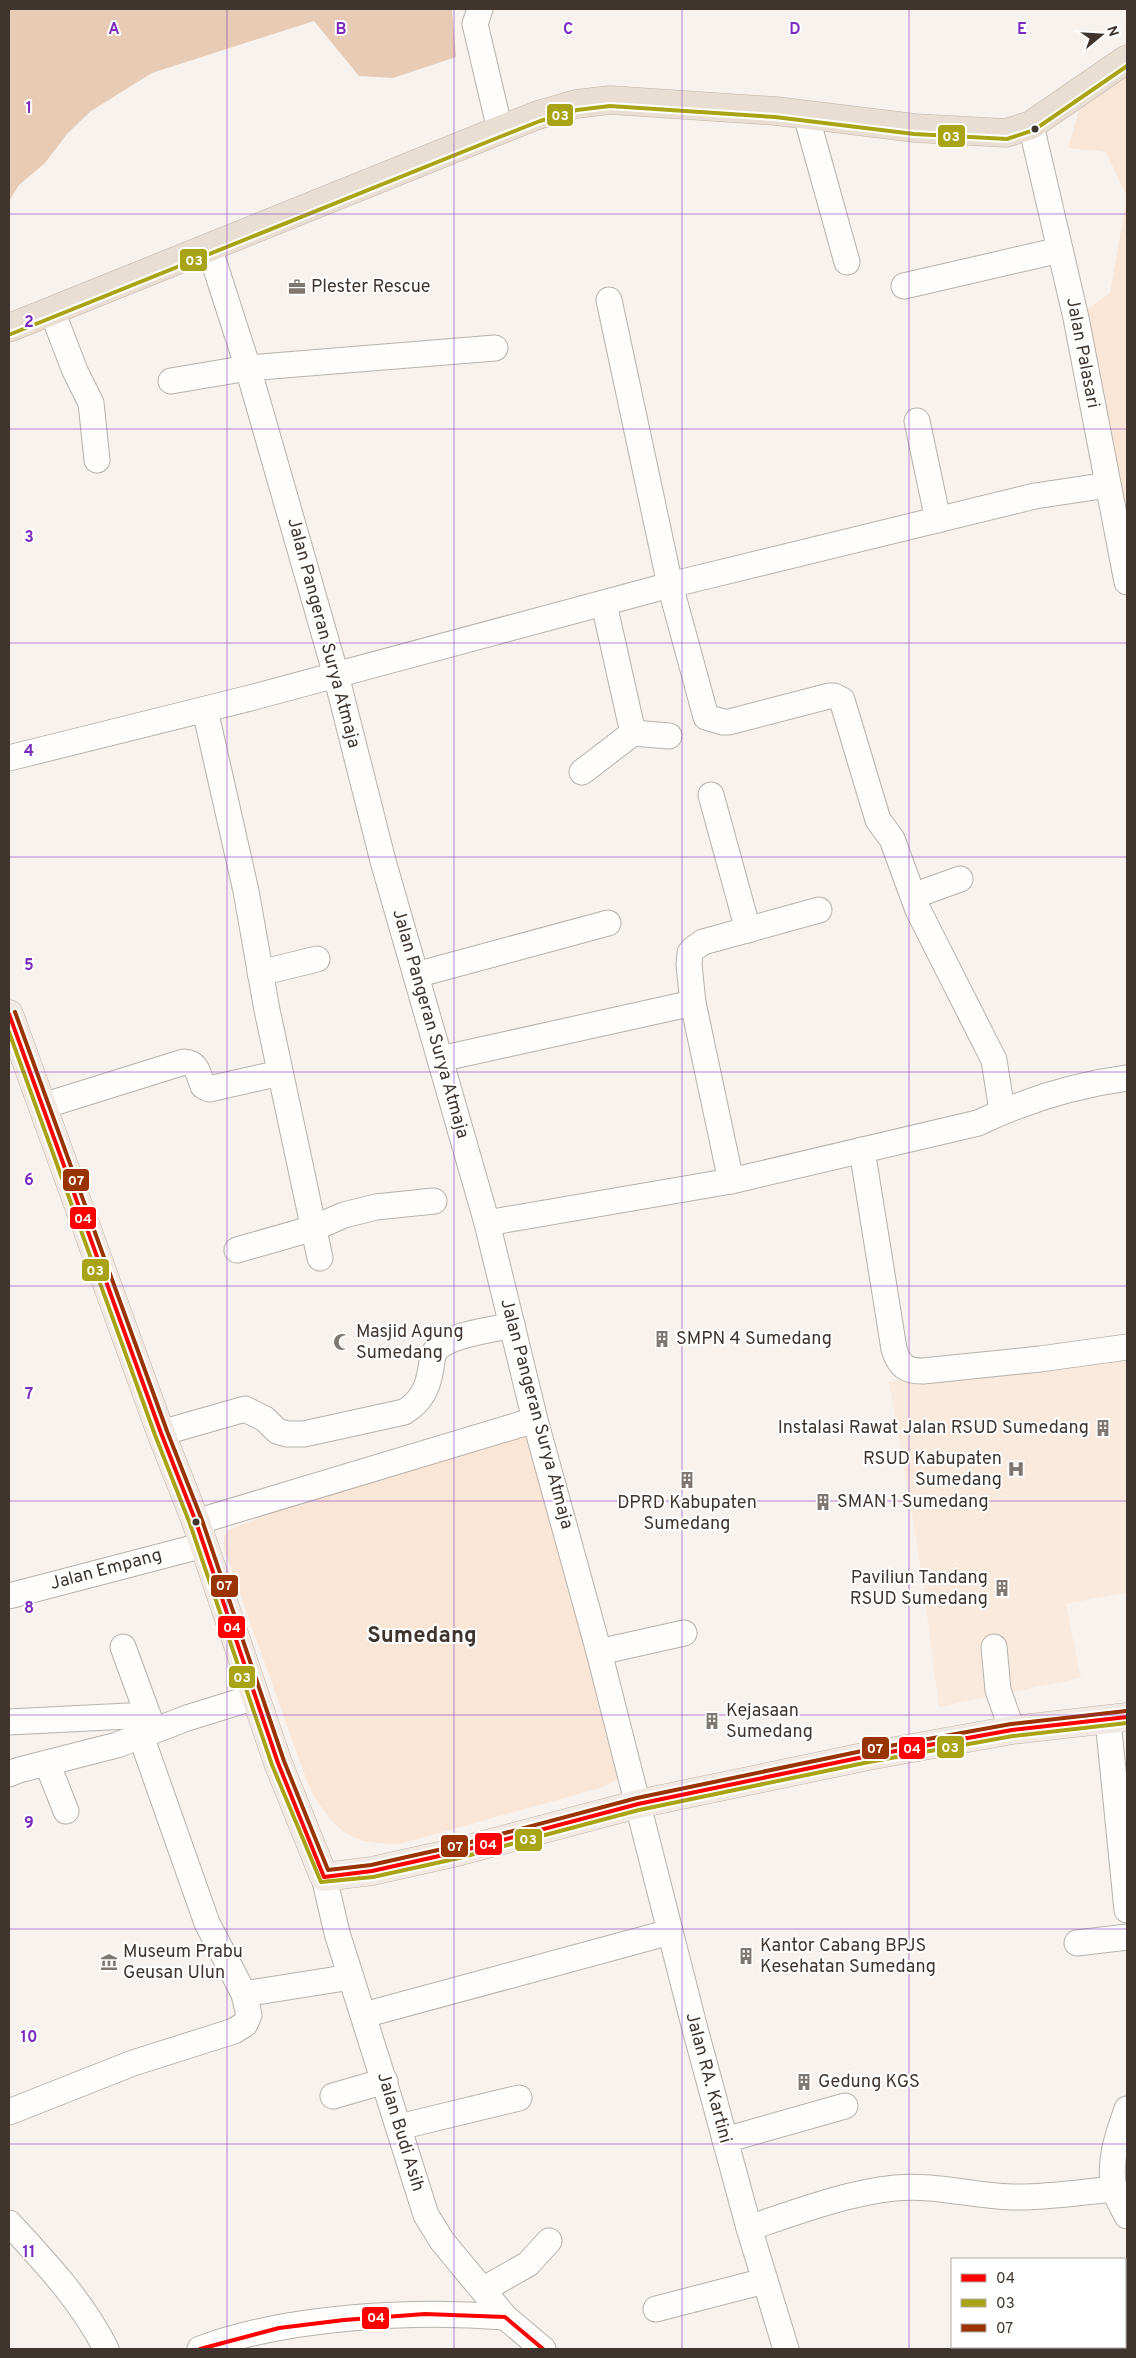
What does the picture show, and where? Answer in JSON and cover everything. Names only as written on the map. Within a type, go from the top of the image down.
[{"type":"highway","points":[[9,328],[500,130],[538,115],[576,104],[610,100],[697,104],[916,128],[1006,133],[1032,125],[1127,59]]},
{"type":"main road","points":[[9,1014],[160,1433],[200,1533],[278,1763],[324,1877],[372,1871],[457,1852],[638,1804],[868,1756],[1012,1730],[1117,1719]]},
{"type":"street","points":[[480,9],[475,24],[500,130]]},
{"type":"street","points":[[806,115],[847,262]]},
{"type":"street","name":"Jalan Palasari","points":[[1032,125],[1076,318],[1127,582]]},
{"type":"street","name":"Jalan Pangeran Surya Atmaja","points":[[209,247],[248,368],[336,675],[384,861],[487,1223],[535,1420],[599,1652],[638,1804]]},
{"type":"street","points":[[904,286],[1060,250]]},
{"type":"street","points":[[608,300],[670,585],[706,716],[723,722],[729,722],[829,696],[842,700],[876,816],[892,839],[924,923],[989,1046],[998,1074],[1002,1112]]},
{"type":"street","points":[[52,311],[75,371],[91,403],[97,460]]},
{"type":"street","points":[[171,381],[248,368],[495,348]]},
{"type":"street","points":[[917,421],[938,520]]},
{"type":"street","points":[[9,758],[204,710],[670,585],[1035,496],[1108,485]]},
{"type":"street","points":[[604,604],[633,733]]},
{"type":"street","points":[[204,710],[246,891],[280,1073],[320,1258]]},
{"type":"street","points":[[582,772],[633,733],[669,736]]},
{"type":"street","points":[[711,795],[748,930]]},
{"type":"street","points":[[913,896],[960,879]]},
{"type":"street","points":[[731,1180],[693,1003],[689,965],[693,949],[703,942],[819,910]]},
{"type":"street","points":[[416,975],[608,923]]},
{"type":"street","points":[[260,973],[317,959]]},
{"type":"street","points":[[440,1059],[693,1003]]},
{"type":"street","points":[[43,1106],[184,1062],[193,1064],[203,1086],[209,1089],[280,1073]]},
{"type":"street","points":[[487,1223],[731,1180],[978,1123],[1002,1112],[1086,1084],[1127,1078]]},
{"type":"street","points":[[862,1150],[894,1350],[903,1368],[912,1371],[923,1371],[1040,1359],[1127,1347]]},
{"type":"street","points":[[237,1250],[314,1228],[344,1216],[376,1207],[434,1201]]},
{"type":"street","points":[[160,1433],[245,1410],[265,1419],[276,1431],[288,1434],[304,1434],[404,1412],[416,1405],[423,1395],[432,1358],[441,1345],[452,1339],[512,1325]]},
{"type":"street","name":"Jalan Empang","points":[[9,1596],[535,1420]]},
{"type":"street","points":[[599,1652],[684,1632]]},
{"type":"street","points":[[9,2112],[134,2063],[234,2031],[245,2024],[249,2015],[244,1994],[207,1923],[123,1647]]},
{"type":"street","points":[[994,1647],[998,1690],[1012,1730]]},
{"type":"street","points":[[9,1774],[118,1745],[148,1728],[255,1697]]},
{"type":"street","points":[[1117,1719],[1127,1910]]},
{"type":"street","points":[[9,1722],[148,1728]]},
{"type":"street","points":[[47,1763],[66,1811]]},
{"type":"street","name":"Jalan RA. Kartini","points":[[638,1804],[725,2140],[764,2281],[786,2349]]},
{"type":"street","name":"Jalan Budi Asih","points":[[324,1877],[337,1933],[426,2215],[433,2229],[505,2317],[543,2349]]},
{"type":"street","points":[[364,2015],[670,1932]]},
{"type":"street","points":[[1077,1943],[1127,1938]]},
{"type":"street","points":[[244,1994],[352,1977]]},
{"type":"street","points":[[333,2096],[385,2081]]},
{"type":"street","points":[[399,2127],[519,2098]]},
{"type":"street","points":[[725,2140],[845,2106]]},
{"type":"street","points":[[1127,2109],[1116,2143],[1113,2161],[1114,2189],[1127,2216]]},
{"type":"street","points":[[749,2228],[845,2198],[895,2188],[932,2187],[976,2195],[1014,2197],[1114,2189]]},
{"type":"street","points":[[9,2223],[60,2278],[106,2349]]},
{"type":"street","points":[[484,2289],[528,2264],[549,2241]]},
{"type":"street","points":[[656,2309],[764,2281]]},
{"type":"street","points":[[200,2349],[278,2328],[344,2320],[425,2314],[505,2317]]},
{"type":"shaded area","points":[[9,9],[452,9],[456,57],[393,78],[359,76],[314,21],[152,73],[91,111],[67,134],[45,163],[19,185],[9,201]]},
{"type":"shaded area","points":[[1127,52],[1127,197],[1106,152],[1068,148],[1088,79]]},
{"type":"shaded area","points":[[1127,197],[1127,504],[1108,485],[1076,318],[1110,293]]},
{"type":"shaded area","name":"RSUD Kabupaten Sumedang","points":[[1127,1351],[1127,1592],[1066,1604],[1081,1678],[939,1707],[919,1555],[889,1382]]},
{"type":"shaded area","points":[[533,1422],[622,1774],[615,1781],[603,1787],[400,1844],[367,1842],[355,1838],[335,1824],[326,1814],[309,1787],[224,1549],[224,1536],[229,1530],[381,1469]]},
{"type":"transit line","name":"03","points":[[11,334],[502,136],[540,121],[577,110],[610,106],[775,117],[914,134],[1007,139],[1034,130],[1127,66]]},
{"type":"transit line","name":"07","points":[[15,1012],[167,1431],[202,1520],[284,1761],[328,1870],[371,1865],[456,1846],[637,1798],[867,1750],[1011,1724],[1126,1711]]},
{"type":"transit line","name":"04","points":[[9,1014],[161,1433],[196,1522],[278,1763],[324,1877],[372,1871],[457,1852],[638,1804],[868,1756],[1012,1730],[1127,1717]]},
{"type":"transit line","name":"03","points":[[9,1032],[155,1435],[190,1524],[272,1765],[321,1882],[373,1877],[459,1858],[639,1810],[869,1762],[1013,1736],[1127,1723]]},
{"type":"transit line","name":"04","points":[[200,2349],[279,2328],[344,2320],[425,2314],[505,2317],[543,2349]]},
{"type":"place","name":"Plester Rescue","points":[[297,287]]},
{"type":"place","name":"SMPN 4 Sumedang","points":[[662,1339]]},
{"type":"place","name":"Masjid Agung Sumedang","points":[[342,1342]]},
{"type":"place","name":"Instalasi Rawat Jalan RSUD Sumedang","points":[[1103,1428]]},
{"type":"place","name":"RSUD Kabupaten Sumedang","points":[[1016,1469]]},
{"type":"place","name":"DPRD Kabupaten Sumedang","points":[[687,1480]]},
{"type":"place","name":"SMAN 1 Sumedang","points":[[823,1502]]},
{"type":"place","name":"Paviliun Tandang RSUD Sumedang","points":[[1002,1588]]},
{"type":"place","name":"Kejasaan Sumedang","points":[[712,1721]]},
{"type":"place","name":"Kantor Cabang BPJS Kesehatan Sumedang","points":[[746,1956]]},
{"type":"place","name":"Museum Prabu Geusan Ulun","points":[[109,1962]]},
{"type":"place","name":"Gedung KGS","points":[[804,2082]]},
{"type":"district","name":"Sumedang","points":[[422,1636]]}]
